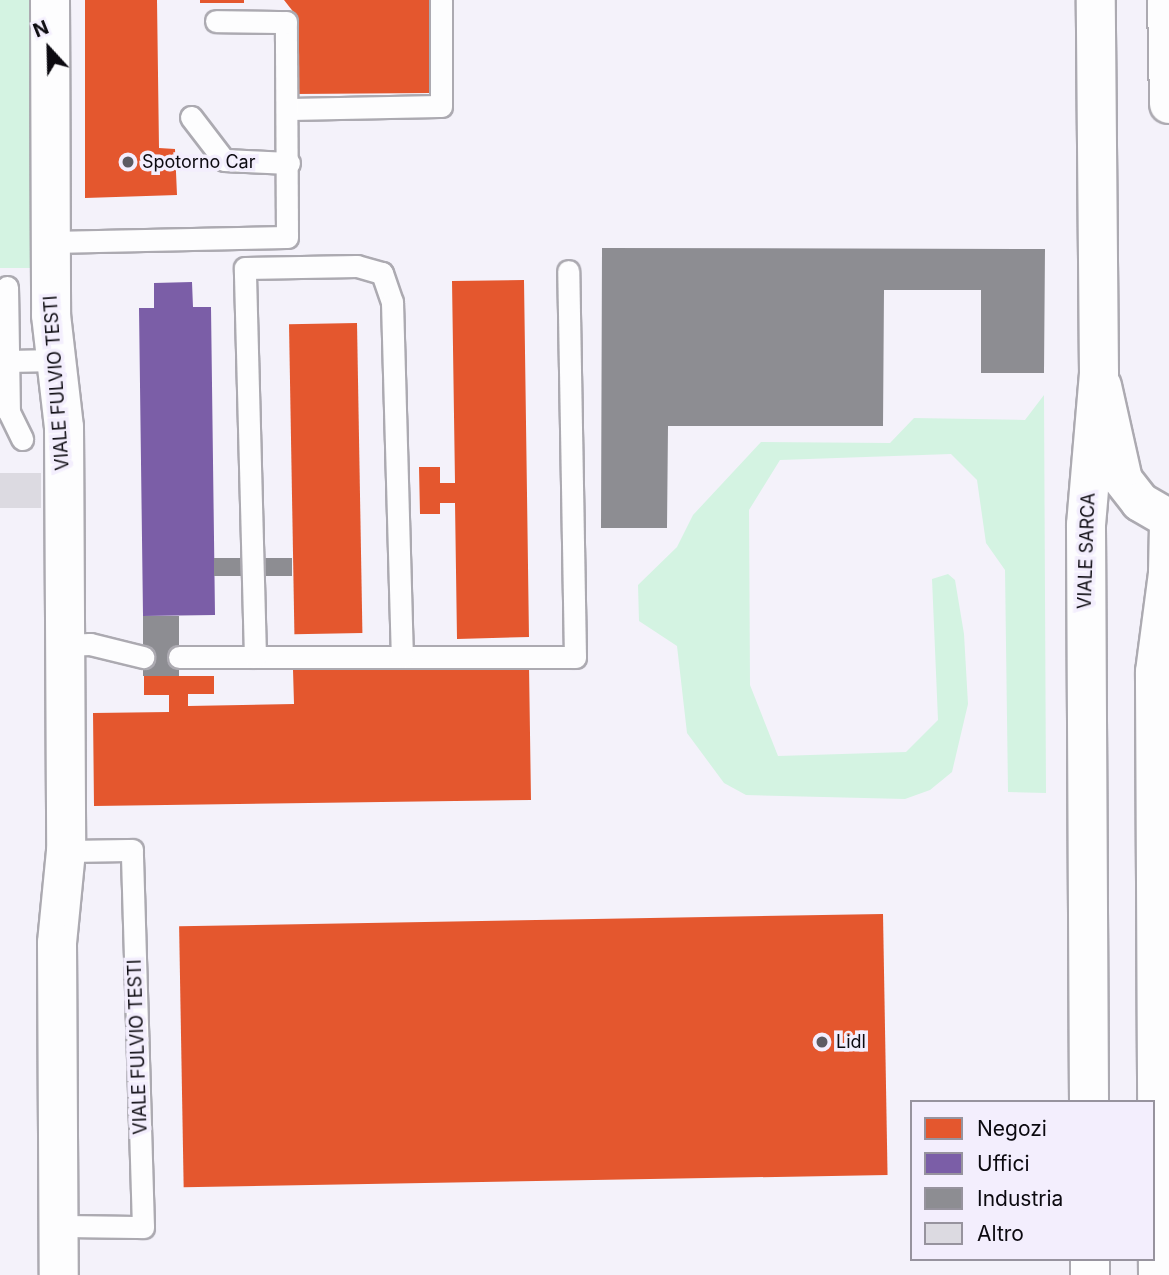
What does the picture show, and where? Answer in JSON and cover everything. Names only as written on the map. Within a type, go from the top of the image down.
[{"type":"street","name":"VIALE FULVIO TESTI","points":[[50,0],[50,242],[56,360],[64,427],[66,850],[57,943],[59,1275]]},
{"type":"street","points":[[1167,0],[1169,103]]},
{"type":"street","name":"VIALE SARCA","points":[[1089,1100],[1086,525],[1099,374],[1096,1]]},
{"type":"street","points":[[1099,374],[1123,481],[1140,502],[1169,519]]},
{"type":"street","points":[[1158,1275],[1155,672],[1168,573],[1169,525]]},
{"type":"lane","points":[[288,109],[441,106],[440,0]]},
{"type":"lane","points":[[50,242],[287,237],[289,163],[286,22],[216,21]]},
{"type":"lane","points":[[191,117],[224,159],[289,163]]},
{"type":"lane","points":[[256,657],[245,268],[357,266],[382,273],[392,302],[402,657]]},
{"type":"lane","points":[[179,657],[575,657],[568,271]]},
{"type":"lane","points":[[7,287],[9,412],[22,439]]},
{"type":"lane","points":[[8,361],[56,360]]},
{"type":"lane","points":[[64,645],[90,644],[144,657]]},
{"type":"lane","name":"VIALE FULVIO TESTI","points":[[59,1226],[143,1227],[132,850],[66,850]]},
{"type":"green space","points":[[0,0],[33,0],[33,268],[0,268]]},
{"type":"green space","points":[[1044,395],[1046,793],[1008,792],[1005,570],[986,543],[977,480],[951,454],[780,460],[749,510],[750,685],[778,756],[906,752],[938,720],[932,579],[948,574],[955,580],[964,634],[968,704],[952,772],[930,790],[905,799],[746,795],[724,783],[687,733],[677,646],[639,621],[638,585],[677,547],[693,515],[761,442],[890,443],[914,418],[1025,420]]},
{"type":"building: Negozi","points":[[85,0],[157,0],[159,148],[175,149],[177,195],[85,198]]},
{"type":"building: Negozi","points":[[200,0],[244,0],[244,3],[200,3]]},
{"type":"building: Negozi","points":[[284,0],[430,0],[430,93],[295,94],[295,14]]},
{"type":"building: Negozi","points":[[524,280],[529,637],[457,639],[455,503],[440,503],[440,514],[420,514],[419,467],[440,467],[440,483],[455,483],[452,281]]},
{"type":"building: Negozi","points":[[357,323],[362,633],[294,634],[289,324]]},
{"type":"building: Negozi","points":[[529,666],[531,800],[94,806],[93,713],[169,712],[169,695],[144,695],[144,676],[214,676],[214,694],[188,694],[188,706],[294,704],[293,670]]},
{"type":"building: Negozi","points":[[883,914],[888,1175],[184,1187],[179,926]]},
{"type":"building: Uffici","points":[[192,282],[193,307],[211,307],[215,615],[143,616],[139,308],[154,308],[154,283]]},
{"type":"building: Industria","points":[[602,248],[1045,249],[1044,373],[981,373],[981,290],[884,290],[883,426],[668,426],[667,528],[601,528]]},
{"type":"building: Industria","points":[[214,558],[292,558],[292,576],[214,576]]},
{"type":"building: Industria","points":[[143,616],[179,616],[179,676],[143,676]]},
{"type":"building: Altro","points":[[0,473],[41,473],[41,508],[0,508]]},
{"type":"place","name":"Spotorno Car","points":[[128,162]]},
{"type":"place","name":"Lidl","points":[[822,1042]]}]
